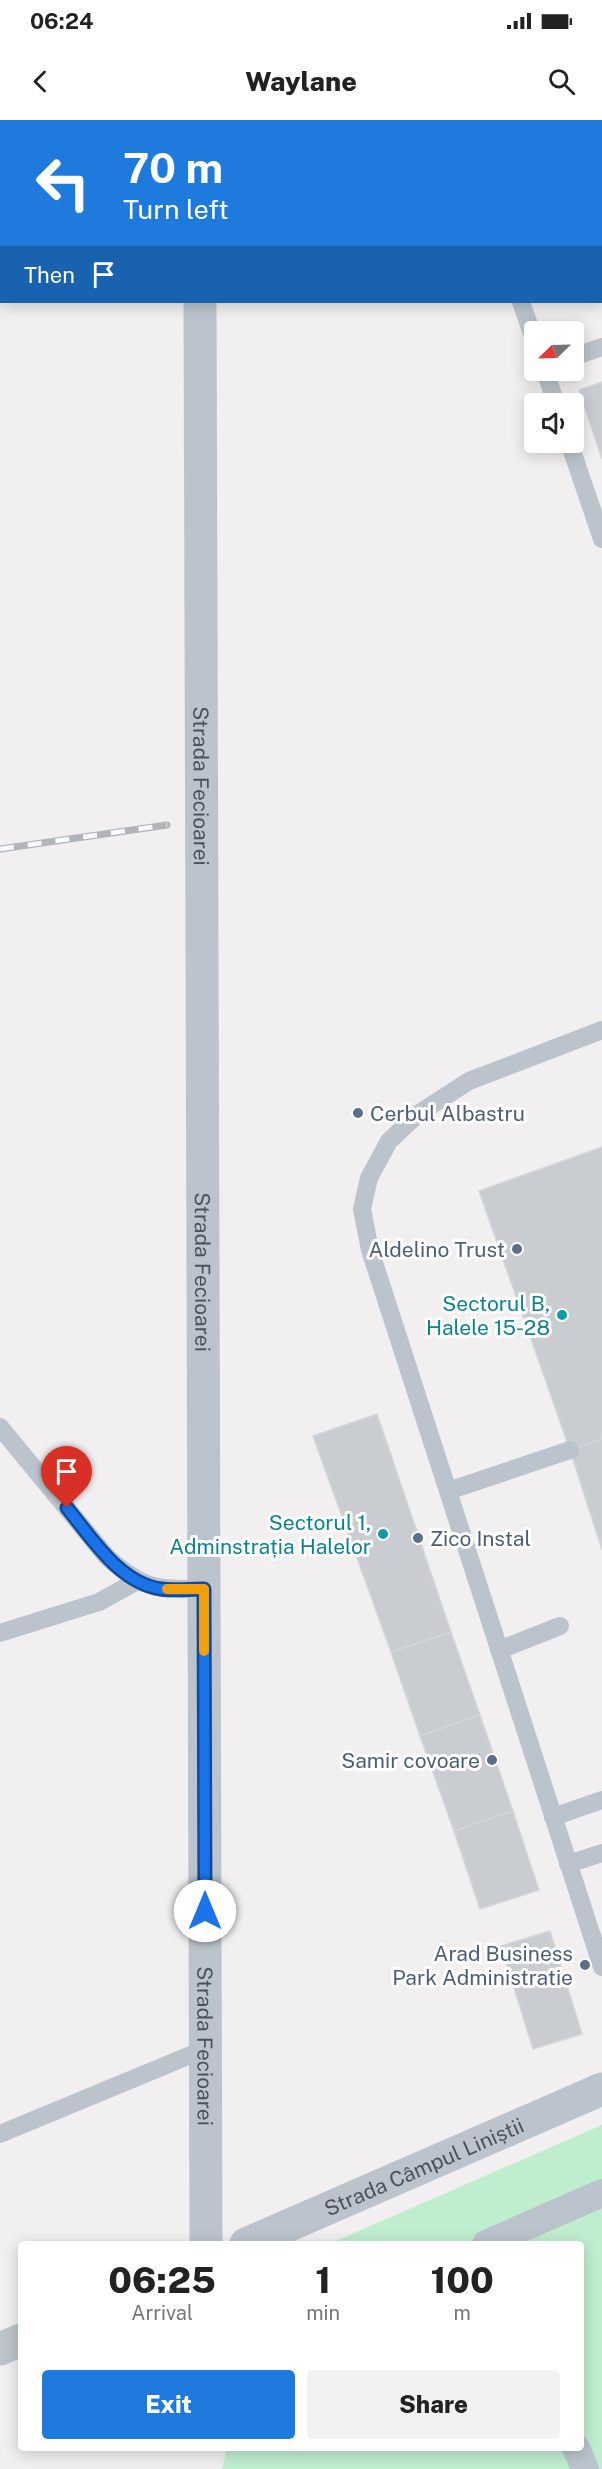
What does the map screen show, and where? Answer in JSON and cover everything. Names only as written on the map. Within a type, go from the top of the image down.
[{"type":"street","name":"Strada Fecioarei","points":[[200,303],[206,2241]]},
{"type":"street","name":"Strada Câmpul Liniștii","points":[[253,2241],[602,2089]]},
{"type":"street","points":[[494,2241],[602,2193]]},
{"type":"street","points":[[0,2349],[18,2341]]},
{"type":"street","points":[[577,2451],[585,2469]]},
{"type":"lane","points":[[521,303],[528,321]]},
{"type":"lane","points":[[584,353],[602,347]]},
{"type":"lane","points":[[573,453],[602,539]]},
{"type":"lane","points":[[601,1960],[370,1250],[362,1209],[369,1178],[389,1141],[418,1113],[469,1081],[602,1030]]},
{"type":"lane","points":[[0,1427],[108,1557],[137,1581],[163,1589],[204,1589]]},
{"type":"lane","points":[[448,1491],[570,1450]]},
{"type":"lane","points":[[0,1633],[99,1602],[137,1581]]},
{"type":"lane","points":[[499,1650],[560,1626]]},
{"type":"lane","points":[[553,1817],[602,1800]]},
{"type":"lane","points":[[568,1864],[602,1853]]},
{"type":"lane","points":[[0,2134],[205,2049]]},
{"type":"green space","points":[[602,2125],[602,2469],[222,2469],[226,2451],[584,2451],[584,2241],[336,2241]]},
{"type":"building","points":[[602,382],[602,459],[584,405],[584,393],[580,393],[579,390]]},
{"type":"building","name":"Sectorul B, Halele 15-28","points":[[602,1147],[602,1439],[570,1450],[479,1191]]},
{"type":"building","name":"Sectorul 1, Adminstrația Halelor","points":[[377,1414],[451,1632],[391,1652],[313,1436]]},
{"type":"building","points":[[602,1439],[602,1550],[570,1450]]},
{"type":"building","points":[[451,1632],[480,1715],[420,1736],[391,1652]]},
{"type":"building","points":[[480,1715],[513,1811],[454,1831],[420,1736]]},
{"type":"building","points":[[513,1811],[539,1890],[480,1909],[454,1831]]},
{"type":"building","points":[[550,1931],[582,2034],[533,2049],[501,1946]]},
{"type":"railway","points":[[0,849],[167,825]]},
{"type":"slow traffic","points":[[167,1589],[204,1589],[204,1651]]},
{"type":"place","name":"Cerbul Albastru","points":[[358,1113]]},
{"type":"place","name":"Aldelino Trust","points":[[517,1249]]},
{"type":"place","name":"Sectorul B, Halele 15-28","points":[[562,1315]]},
{"type":"place","name":"Sectorul 1, Adminstrația Halelor","points":[[383,1534]]},
{"type":"place","name":"Zico Instal","points":[[418,1538]]},
{"type":"place","name":"Samir covoare","points":[[492,1760]]},
{"type":"place","name":"Arad Business Park Administratie","points":[[585,1965]]},
{"type":"route","points":[[67,1508],[108,1557],[137,1581],[163,1589],[204,1589],[205,1911]]}]
